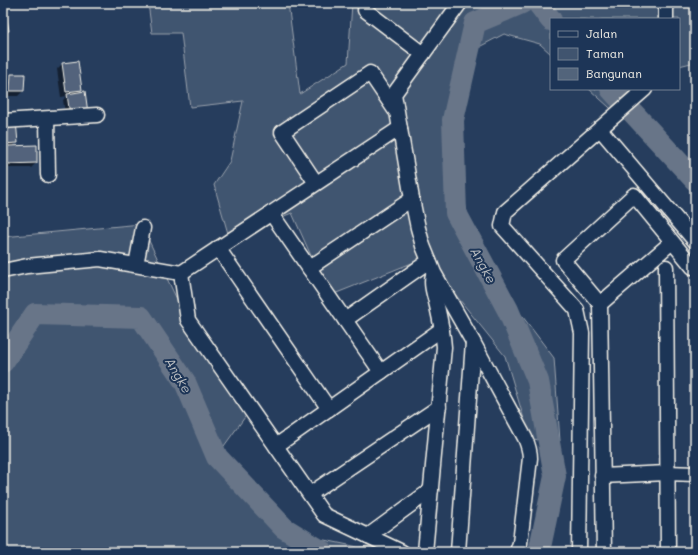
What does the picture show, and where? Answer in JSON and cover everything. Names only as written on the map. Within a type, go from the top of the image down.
[{"type":"street","points":[[460,3],[394,94],[412,199],[423,246],[432,267],[525,438],[530,452],[520,543],[517,552]]},
{"type":"street","points":[[666,3],[666,18]]},
{"type":"street","points":[[365,10],[423,54]]},
{"type":"street","points":[[316,183],[282,132],[370,72],[397,114]]},
{"type":"street","points":[[579,552],[582,333],[579,318],[577,310],[502,226],[505,212],[642,92]]},
{"type":"street","points":[[3,121],[97,115]]},
{"type":"street","points":[[47,119],[48,175]]},
{"type":"street","points":[[3,271],[27,266],[100,259],[181,272],[400,128]]},
{"type":"street","points":[[600,129],[695,241]]},
{"type":"street","points":[[604,552],[600,304],[564,260],[634,195],[694,267]]},
{"type":"street","points":[[310,268],[412,199]]},
{"type":"street","points":[[271,213],[381,372]]},
{"type":"street","points":[[136,265],[143,228]]},
{"type":"street","points":[[600,304],[672,242]]},
{"type":"street","points":[[218,248],[328,409]]},
{"type":"street","points":[[656,256],[666,267],[668,552]]},
{"type":"street","points":[[345,320],[432,267]]},
{"type":"street","points":[[425,552],[444,347],[442,329],[434,294],[432,267]]},
{"type":"street","points":[[666,267],[694,267]]},
{"type":"street","points":[[181,272],[188,320],[324,515],[402,552]]},
{"type":"street","points":[[276,446],[442,329]]},
{"type":"street","points":[[458,552],[473,342]]},
{"type":"street","points":[[310,494],[439,407]]},
{"type":"street","points":[[602,476],[667,473],[695,474]]},
{"type":"street","points":[[368,536],[431,490]]},
{"type":"green space","points":[[148,3],[288,3],[300,94],[348,63],[352,3],[695,3],[695,62],[680,66],[680,18],[550,18],[550,53],[540,44],[504,34],[479,47],[453,145],[476,255],[554,358],[560,441],[530,439],[505,356],[442,278],[432,255],[329,296],[292,213],[229,237],[214,185],[230,161],[243,101],[190,107],[181,33],[152,33]]},
{"type":"green space","points":[[590,90],[640,90],[619,116]]},
{"type":"green space","points":[[141,224],[183,312],[250,410],[211,464],[281,531],[358,547],[399,544],[425,552],[3,552],[3,237]]},
{"type":"building","points":[[3,6],[5,6],[9,31],[3,32]]},
{"type":"building","points":[[78,61],[82,90],[66,92],[62,63]]},
{"type":"building","points":[[3,66],[7,66],[7,90],[3,90]]},
{"type":"building","points":[[11,74],[25,74],[24,91],[10,91]]},
{"type":"building","points":[[85,91],[88,113],[70,115],[67,94]]},
{"type":"building","points":[[4,95],[6,116],[3,116]]},
{"type":"building","points":[[16,121],[18,143],[3,144],[3,123]]},
{"type":"building","points":[[37,145],[37,163],[7,164],[7,146]]},
{"type":"building","points":[[3,147],[5,147],[7,169],[3,169]]},
{"type":"waterway","name":"Angke","points":[[522,3],[475,23],[453,120],[456,213],[508,310],[538,381],[555,476],[539,552]]},
{"type":"waterway","name":"Angke","points":[[538,3],[550,19]]},
{"type":"waterway","name":"Angke","points":[[612,90],[695,180]]},
{"type":"waterway","name":"Angke","points":[[3,362],[35,314],[141,317],[185,382],[217,457],[284,528],[323,552]]}]
